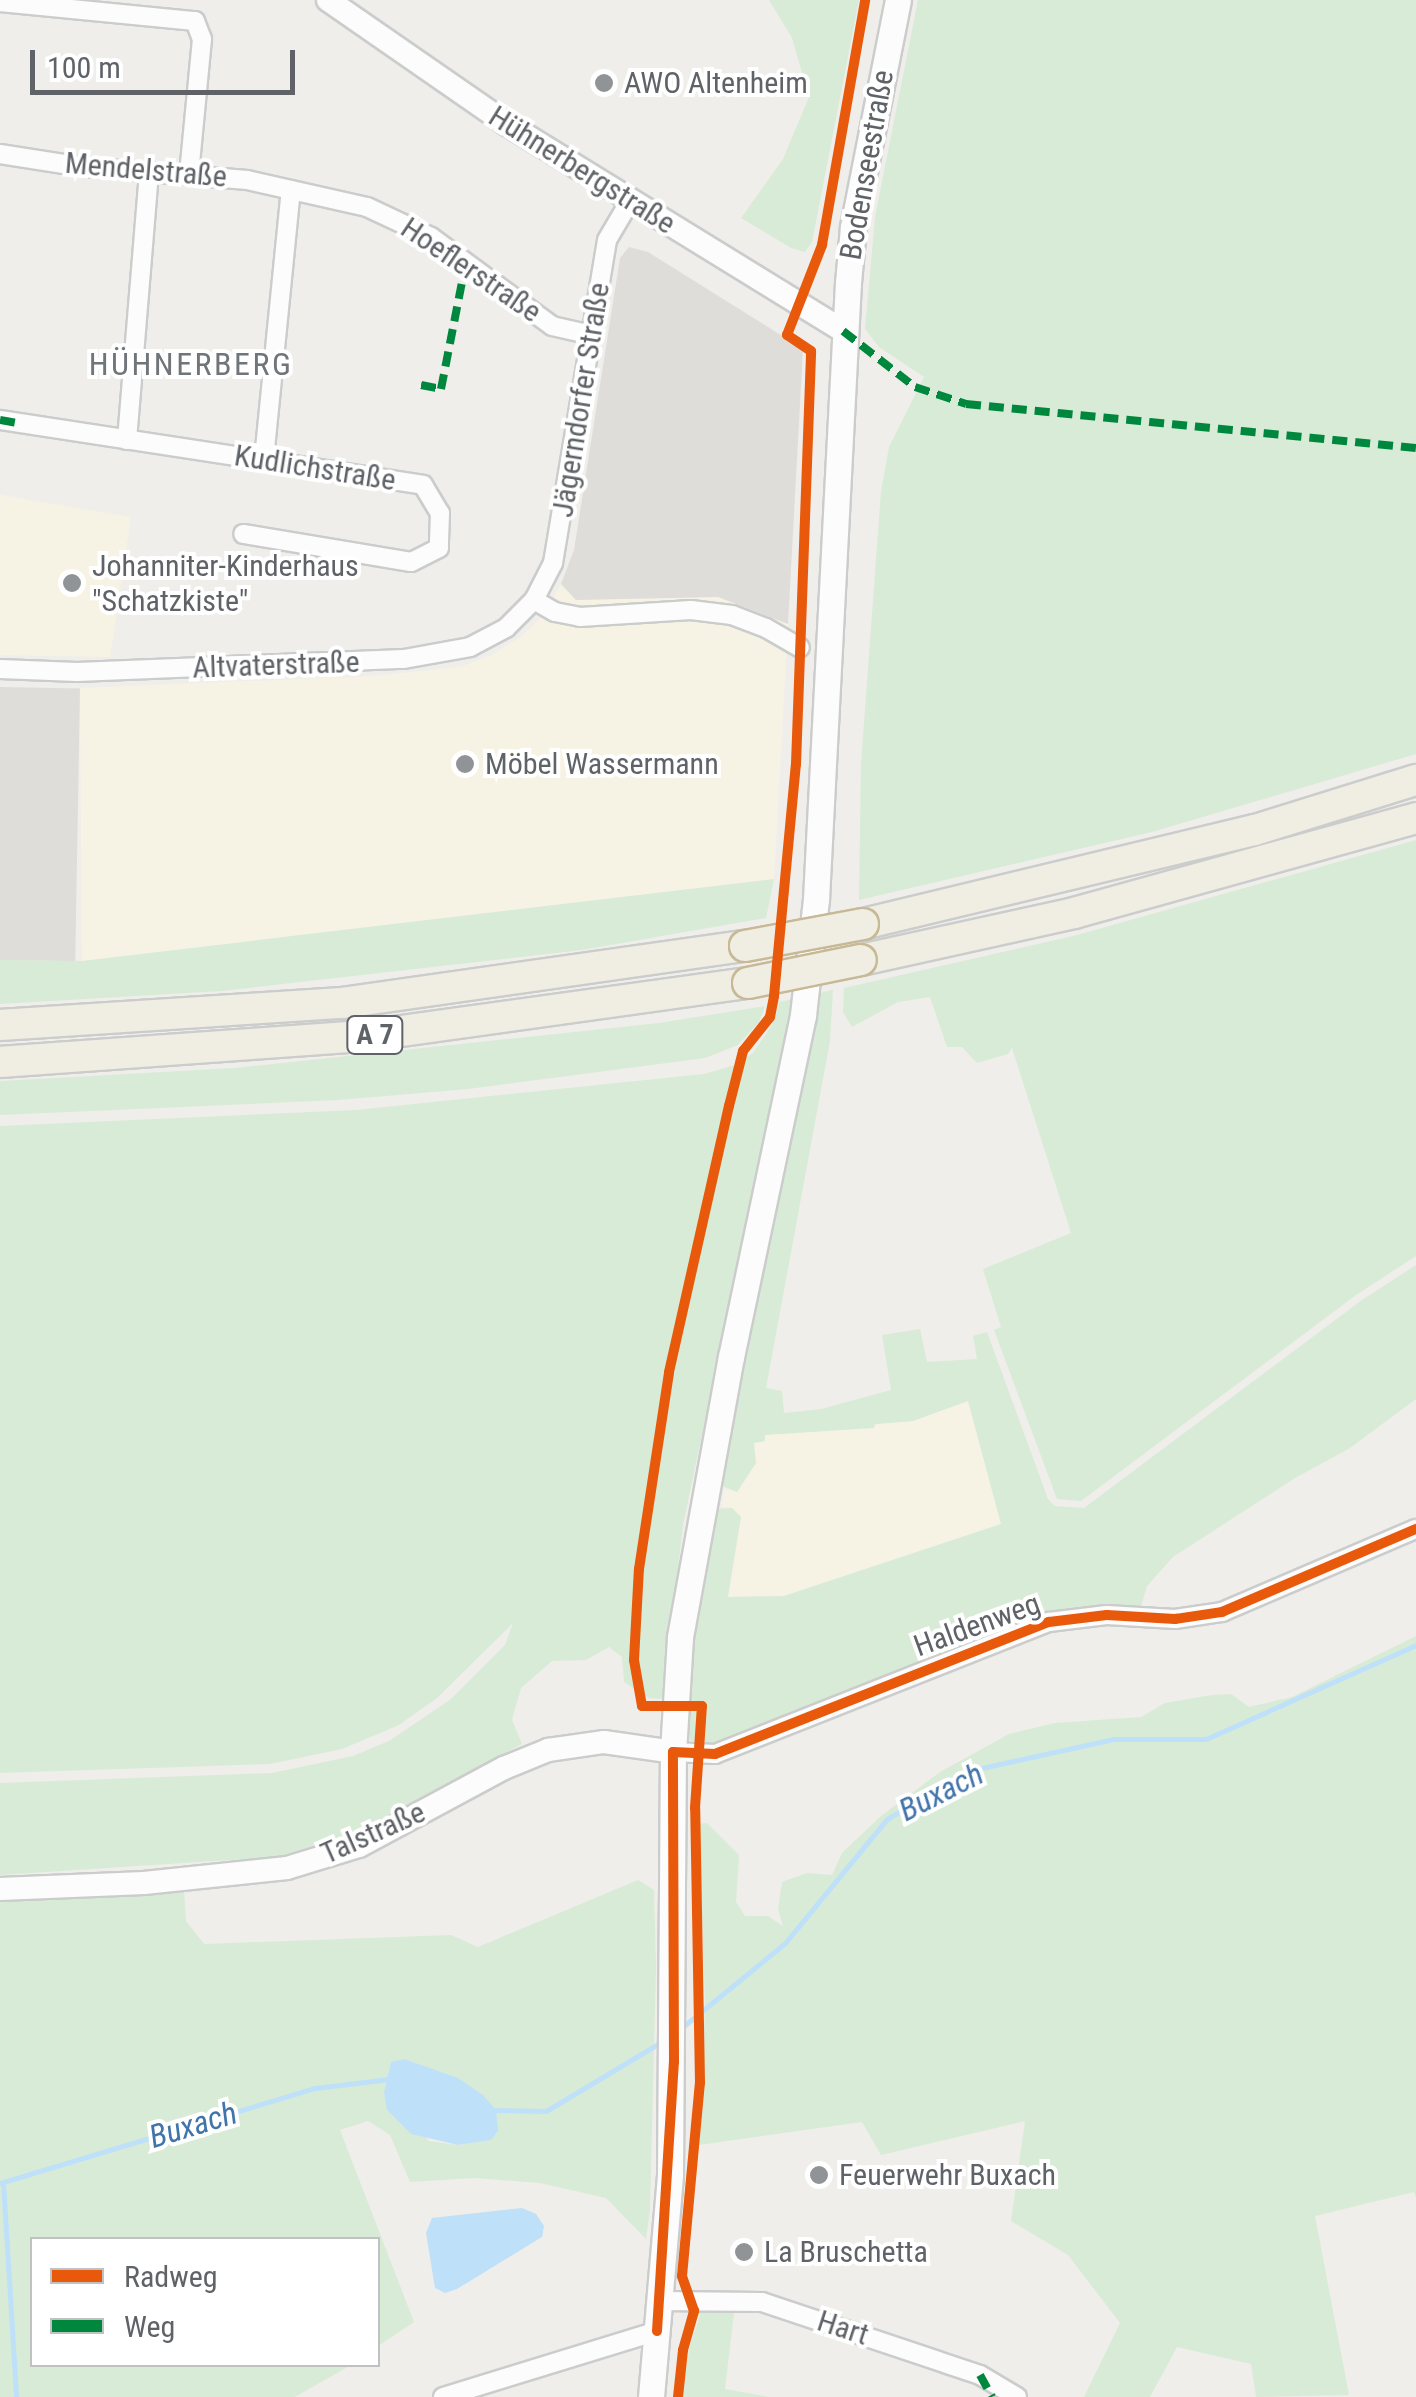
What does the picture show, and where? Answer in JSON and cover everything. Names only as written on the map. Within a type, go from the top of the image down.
[{"type":"highway","name":"A 7","points":[[0,1025],[342,1003],[745,946],[864,924],[1255,830],[1416,780]]},
{"type":"highway","name":"A 7","points":[[0,1062],[146,1055],[365,1036],[748,983],[1074,914],[1416,818]]},
{"type":"main road","name":"Bodenseestraße","points":[[651,2397],[674,2062],[673,1752],[680,1637],[691,1560],[803,1015],[816,899],[843,331],[853,227],[898,0]]},
{"type":"street","name":"Hühnerbergstraße","points":[[328,0],[411,61],[843,331]]},
{"type":"street","points":[[0,2],[194,20],[202,39],[189,174]]},
{"type":"street","name":"Mendelstraße","points":[[0,154],[189,174],[291,190]]},
{"type":"street","points":[[127,440],[148,172]]},
{"type":"street","points":[[264,459],[291,190]]},
{"type":"street","name":"Hoeflerstraße","points":[[291,190],[395,217],[442,245],[552,326],[592,336]]},
{"type":"street","name":"Jägerndorfer Straße","points":[[534,600],[553,563],[559,537],[607,240],[630,201]]},
{"type":"street","name":"Kudlichstraße","points":[[0,420],[423,485],[440,513],[439,548],[411,562],[243,534]]},
{"type":"street","points":[[534,600],[555,612],[580,616],[691,610],[732,615],[766,628],[800,648]]},
{"type":"street","name":"Altvaterstraße","points":[[0,670],[76,672],[404,659],[448,653],[489,639],[534,600]]},
{"type":"street","name":"Haldenweg","points":[[673,1752],[707,1755],[748,1742],[1049,1622],[1107,1615],[1175,1619],[1222,1612],[1416,1529]]},
{"type":"street","name":"Talstraße","points":[[0,1890],[144,1883],[287,1868],[359,1846],[504,1768],[548,1750],[604,1742],[673,1752]]},
{"type":"street","name":"Hart","points":[[659,2301],[762,2302],[980,2375],[1017,2397]]},
{"type":"street","points":[[442,2397],[657,2331]]},
{"type":"shaded area","points":[[629,247],[648,252],[803,349],[788,624],[718,597],[576,600],[561,584],[574,550],[620,258]]},
{"type":"shaded area","points":[[0,495],[131,517],[110,657],[0,655]]},
{"type":"shaded area","name":"Möbel Wassermann","points":[[561,584],[576,600],[718,597],[788,624],[774,879],[82,961],[80,688],[374,676],[460,667],[492,655],[522,636],[545,614]]},
{"type":"shaded area","points":[[0,687],[80,688],[75,961],[0,960]]},
{"type":"shaded area","points":[[968,1401],[1001,1524],[784,1596],[727,1597],[741,1517],[732,1508],[722,1507],[724,1489],[737,1492],[755,1463],[754,1443],[765,1435],[913,1421]]},
{"type":"green space","points":[[769,0],[859,0],[812,242],[805,252],[791,248],[741,218],[783,159],[809,97],[792,38]]},
{"type":"green space","points":[[918,0],[1416,0],[1416,754],[1152,832],[859,900],[861,763],[881,491],[889,447],[924,377],[879,347],[865,329],[875,217]]},
{"type":"green space","points":[[1416,840],[1416,1256],[1356,1295],[1081,1501],[1057,1499],[994,1330],[1001,1327],[983,1269],[1071,1233],[1012,1048],[1008,1054],[977,1063],[962,1047],[947,1047],[930,997],[898,1002],[852,1027],[843,1012],[844,988],[1077,935]]},
{"type":"green space","points":[[774,879],[766,918],[582,950],[222,991],[0,1004],[0,960],[82,961]]},
{"type":"green space","points":[[833,990],[830,1041],[766,1388],[782,1391],[784,1413],[821,1409],[891,1390],[882,1335],[920,1329],[927,1362],[977,1359],[973,1336],[987,1332],[1048,1499],[1055,1506],[1084,1508],[1362,1300],[1416,1265],[1416,1399],[1350,1448],[1295,1478],[1173,1557],[1147,1586],[1140,1610],[1105,1609],[703,1747],[687,1738],[687,1688],[695,1607],[714,1509],[732,1508],[741,1517],[728,1597],[784,1596],[1001,1524],[968,1401],[913,1421],[875,1424],[874,1428],[765,1435],[765,1441],[754,1443],[756,1463],[737,1492],[720,1485],[815,994]]},
{"type":"green space","points":[[794,999],[683,1525],[663,1699],[649,1698],[624,1682],[622,1657],[609,1647],[586,1660],[552,1661],[521,1688],[512,1720],[522,1744],[351,1834],[276,1857],[0,1875],[0,1783],[272,1773],[353,1756],[389,1741],[451,1699],[505,1645],[513,1623],[437,1698],[399,1725],[342,1749],[270,1764],[0,1773],[0,1126],[356,1110],[704,1074],[735,1065],[753,1053],[772,1025],[779,1002]]},
{"type":"green space","points":[[765,1006],[759,1022],[738,1045],[705,1058],[468,1089],[338,1100],[0,1115],[0,1081],[235,1068],[659,1023]]},
{"type":"green space","points":[[1416,1636],[1416,2197],[1414,2192],[1315,2216],[1349,2395],[1256,2397],[1251,2364],[1177,2347],[1150,2397],[1084,2397],[1120,2323],[1068,2255],[1011,2221],[1025,2121],[881,2155],[862,2122],[699,2145],[705,2004],[699,1824],[707,1823],[739,1855],[736,1902],[745,1916],[768,1916],[783,1926],[778,1909],[782,1882],[807,1873],[832,1875],[842,1853],[881,1816],[940,1772],[1009,1734],[1055,1723],[1141,1717],[1165,1703],[1212,1695],[1231,1694],[1249,1707],[1292,1697]]},
{"type":"green space","points":[[638,1880],[654,1890],[656,1968],[646,2239],[606,2198],[540,2183],[474,2178],[410,2182],[390,2135],[368,2121],[340,2130],[414,2322],[380,2345],[380,2237],[30,2237],[30,2367],[348,2367],[295,2397],[0,2397],[0,1899],[184,1890],[186,1921],[204,1944],[451,1935],[478,1947]],"holes":[[[391,2062],[491,2140],[458,2145],[429,2141],[384,2092]]]},
{"type":"green space","points":[[701,2312],[734,2313],[725,2389],[769,2397],[682,2397],[689,2349]]},
{"type":"water","points":[[404,2059],[458,2078],[483,2095],[496,2110],[498,2131],[491,2140],[458,2145],[411,2134],[387,2110],[384,2092],[391,2062]]},
{"type":"water","points":[[522,2208],[536,2214],[544,2226],[542,2237],[457,2289],[445,2293],[435,2288],[426,2233],[432,2218]]},
{"type":"waterway","name":"Buxach","points":[[680,2029],[785,1943],[887,1819],[968,1771],[1113,1739],[1206,1739],[1416,1645]]},
{"type":"waterway","name":"Buxach","points":[[493,2110],[546,2111],[663,2041]]},
{"type":"waterway","name":"Buxach","points":[[0,2183],[315,2088],[389,2079]]},
{"type":"waterway","name":"Buxach","points":[[3,2182],[16,2397]]},
{"type":"marked path","points":[[421,385],[441,389],[466,261]]},
{"type":"marked path","points":[[843,331],[915,387],[966,404],[1416,448]]},
{"type":"marked path","points":[[0,420],[23,424]]},
{"type":"marked path","points":[[980,2375],[992,2397]]},
{"type":"cycle path","points":[[678,2397],[683,2350],[694,2311],[682,2276],[700,2083],[695,1808],[702,1706],[642,1706],[634,1660],[639,1569],[669,1372],[729,1106],[743,1051],[770,1017],[774,996],[796,764],[811,351],[787,335],[822,245],[865,0]]},
{"type":"cycle path","points":[[657,2331],[674,2062],[673,1752],[715,1754],[1049,1622],[1107,1615],[1175,1619],[1222,1612],[1416,1529]]},
{"type":"place","name":"AWO Altenheim","points":[[604,83]]},
{"type":"place","name":"Johanniter-Kinderhaus \"Schatzkiste\"","points":[[72,583]]},
{"type":"place","name":"Möbel Wassermann","points":[[465,764]]},
{"type":"place","name":"Feuerwehr Buxach","points":[[819,2175]]},
{"type":"place","name":"La Bruschetta","points":[[744,2252]]},
{"type":"district","name":"HÜHNERBERG","points":[[191,364]]}]
